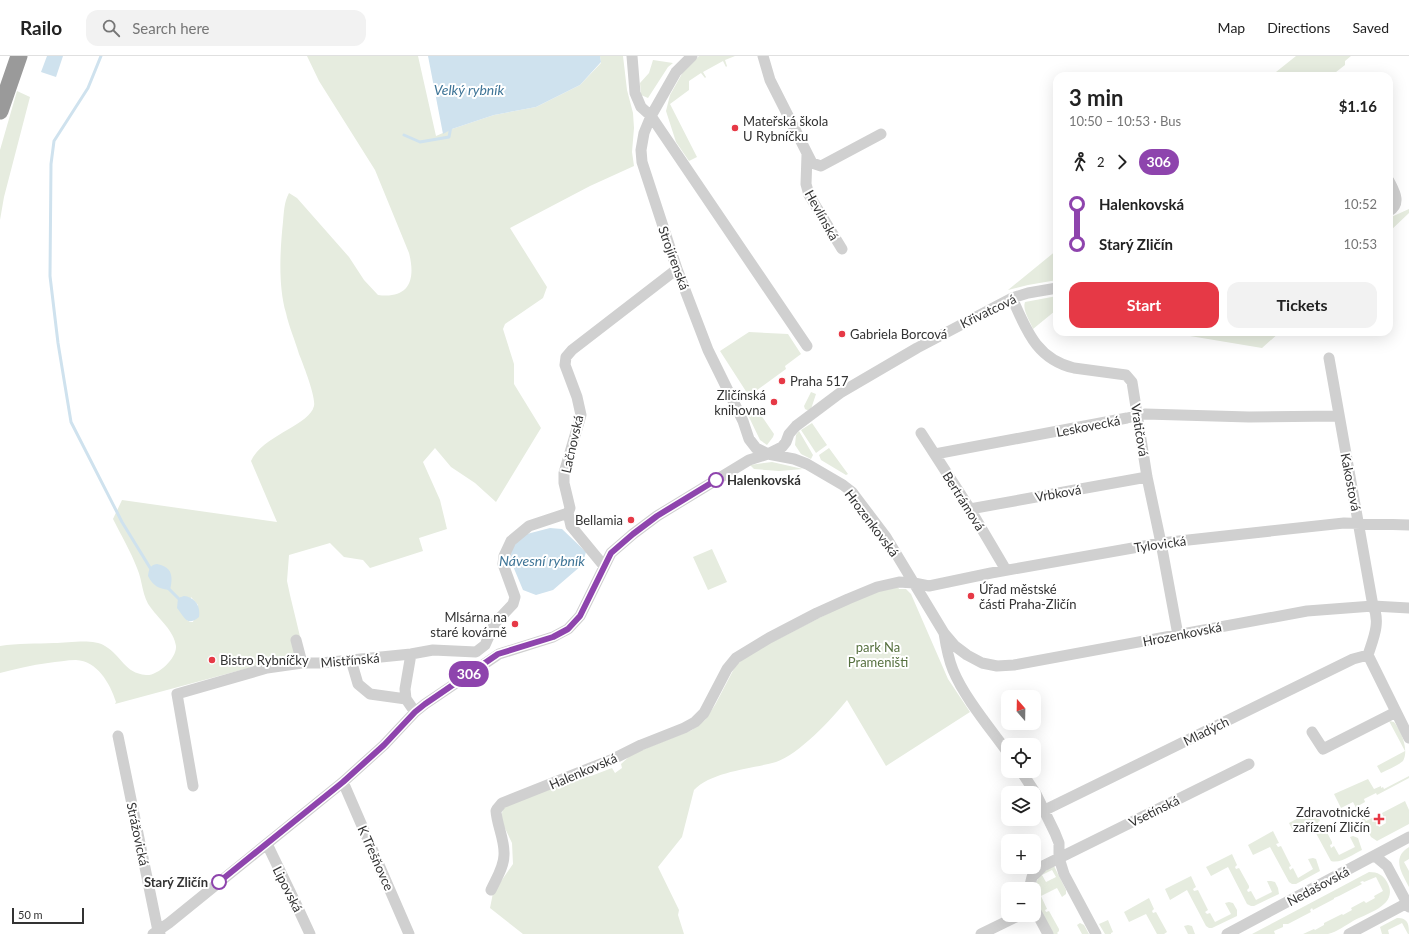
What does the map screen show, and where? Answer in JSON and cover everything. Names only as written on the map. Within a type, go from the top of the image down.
[{"type":"highway","points":[[0,111],[19,56]]},
{"type":"street","points":[[632,56],[635,93],[641,108],[651,116],[807,346]]},
{"type":"street","name":"Strojírenská","points":[[692,56],[676,72],[651,116],[644,133],[641,150],[642,162],[677,269],[708,350],[743,421],[750,439],[756,448],[768,454]]},
{"type":"street","name":"Hevlínská","points":[[763,56],[770,80],[812,163],[821,166],[881,134]]},
{"type":"street","name":"Hevlínská","points":[[807,155],[806,184],[809,195],[842,249]]},
{"type":"street","points":[[1393,189],[1397,201],[1393,208]]},
{"type":"street","name":"Lačnovská","points":[[604,566],[572,526],[568,513],[570,508],[564,482],[564,473],[580,415],[577,397],[566,368],[566,357],[572,350],[677,269]]},
{"type":"street","name":"Křivatcová","points":[[768,454],[782,447],[789,434],[796,426],[840,393],[917,348],[1012,298],[1028,293],[1053,289]]},
{"type":"street","name":"Vratičová","points":[[1012,298],[1027,332],[1038,347],[1050,358],[1065,366],[1074,368],[1127,375],[1132,382],[1147,477],[1178,635]]},
{"type":"street","name":"Kakostová","points":[[1329,358],[1373,606]]},
{"type":"street","name":"Leskovecká","points":[[935,454],[1145,414],[1249,417],[1339,416]]},
{"type":"street","name":"Bertrámová","points":[[921,433],[970,509],[1006,570]]},
{"type":"street","name":"Hrozenkovská","points":[[157,933],[343,782],[384,745],[415,712],[425,704],[498,654],[553,637],[568,629],[580,616],[611,553],[622,543],[657,516],[737,466],[749,460],[768,454],[794,459],[807,464],[843,484],[852,492],[875,523],[944,633],[955,646],[967,655],[982,662],[1001,666],[1025,664],[1307,611],[1373,606],[1409,608]]},
{"type":"street","name":"Vrbková","points":[[970,509],[1147,477]]},
{"type":"street","points":[[483,664],[476,652],[485,645],[495,623],[513,604],[515,597],[504,564],[504,556],[510,541],[529,526],[568,513]]},
{"type":"street","name":"Tylovická","points":[[914,583],[929,586],[1006,570],[1161,543],[1344,524],[1409,525]]},
{"type":"street","name":"Halenkovská","points":[[491,890],[504,857],[504,849],[496,811],[502,803],[613,759],[641,745],[684,728],[695,722],[704,713],[727,669],[733,661],[748,649],[817,613],[871,589],[899,582],[914,583]]},
{"type":"street","points":[[1373,606],[1377,613],[1377,620],[1368,654],[1409,738]]},
{"type":"street","points":[[944,633],[947,653],[960,686],[1001,743]]},
{"type":"street","points":[[296,640],[302,663]]},
{"type":"street","name":"Mistřínská","points":[[193,786],[177,694],[267,668],[302,663],[321,663],[411,654],[433,650],[476,652]]},
{"type":"street","points":[[411,654],[405,689],[406,699],[415,712]]},
{"type":"street","name":"Mladých","points":[[1045,810],[1353,659],[1368,654]]},
{"type":"street","points":[[351,660],[358,684],[370,694],[406,699]]},
{"type":"street","points":[[1312,732],[1323,749],[1396,712]]},
{"type":"street","name":"Strážovická","points":[[118,736],[157,933]]},
{"type":"street","name":"Vsetínská","points":[[1059,858],[1249,764]]},
{"type":"street","points":[[1026,778],[1045,810],[1059,843],[1059,858],[1064,874],[1096,934]]},
{"type":"street","name":"K Třešňovce","points":[[343,782],[409,934]]},
{"type":"street","name":"Nedašovská","points":[[1227,934],[1409,837]]},
{"type":"street","name":"Lipovská","points":[[267,844],[310,934]]},
{"type":"street","points":[[1349,934],[1408,905],[1387,866],[1375,856]]},
{"type":"street","points":[[1030,882],[1034,873],[1043,866],[1059,858]]},
{"type":"street","points":[[1041,921],[1048,934]]},
{"type":"street","points":[[981,934],[1006,922]]},
{"type":"green space","points":[[307,56],[418,56],[436,136],[494,115],[536,107],[580,85],[601,63],[600,56],[623,56],[627,90],[633,113],[634,128],[632,152],[634,166],[590,186],[510,228],[547,287],[543,298],[505,324],[503,329],[514,364],[514,384],[541,428],[496,502],[475,483],[451,467],[435,448],[423,462],[440,500],[447,529],[419,538],[423,551],[370,568],[363,560],[344,557],[330,543],[289,555],[287,581],[304,653],[115,704],[116,702],[110,688],[102,674],[84,661],[73,660],[48,663],[0,673],[0,646],[14,644],[94,642],[111,650],[128,668],[139,674],[146,675],[156,673],[170,661],[175,651],[175,641],[169,630],[148,604],[135,562],[113,519],[122,500],[277,522],[251,461],[265,444],[304,419],[314,406],[311,388],[283,302],[280,268],[281,244],[284,207],[289,193],[297,198],[349,257],[364,280],[378,295],[397,294],[408,286],[411,272],[409,253],[375,170],[319,81]],"holes":[[[191,597],[198,605],[193,622],[190,622],[187,620]]]},
{"type":"green space","points":[[699,56],[735,56],[725,60],[726,67],[723,61],[703,72],[706,77],[705,78],[701,73],[689,81],[689,90],[670,104],[697,157],[689,161],[676,142],[666,111],[670,95],[683,72]]},
{"type":"green space","points":[[1296,56],[1351,56],[1345,61],[1345,65],[1336,72],[1276,72]]},
{"type":"green space","points":[[653,60],[673,63],[668,67],[648,98],[641,95],[640,83],[649,73]]},
{"type":"green space","points":[[17,91],[30,97],[4,197],[0,220],[0,150]]},
{"type":"green space","points":[[1409,209],[1409,213],[1393,228],[1393,216]]},
{"type":"green space","points":[[1053,253],[1053,281],[1008,290]]},
{"type":"green space","points":[[1053,297],[1053,313],[1033,329],[1025,312],[1025,302]]},
{"type":"green space","points":[[749,332],[788,334],[801,354],[785,366],[786,369],[749,396],[720,351]]},
{"type":"green space","points":[[1190,336],[1276,336],[1262,348]]},
{"type":"green space","points":[[811,392],[816,394],[809,411],[805,409],[804,406]]},
{"type":"green space","points":[[755,408],[774,434],[767,445],[760,440],[748,415],[749,411]]},
{"type":"green space","points":[[812,423],[827,445],[816,453],[801,430]]},
{"type":"green space","points":[[799,431],[813,455],[811,459],[801,454],[795,445],[796,435]]},
{"type":"green space","points":[[829,448],[848,474],[846,475],[821,460],[819,455]]},
{"type":"green space","points":[[772,462],[803,469],[779,471],[754,469],[750,465]]},
{"type":"green space","points":[[712,549],[727,582],[708,590],[693,557]]},
{"type":"green space","name":"park Na Prameništi","points":[[898,587],[899,589],[906,589],[911,594],[948,679],[970,712],[886,766],[847,700],[814,735],[785,758],[776,762],[722,775],[711,779],[694,790],[682,837],[658,867],[679,910],[678,915],[684,934],[523,934],[490,908],[493,893],[513,864],[512,843],[501,820],[503,807],[580,777],[591,776],[612,768],[615,773],[622,768],[621,764],[632,754],[692,730],[705,720],[715,705],[736,665],[751,653],[864,595]]},
{"type":"green space","points":[[1389,721],[1394,722],[1400,731],[1405,746],[1405,751]]},
{"type":"green space","points":[[1405,751],[1405,757],[1401,763],[1381,773],[1377,766]]},
{"type":"green space","points":[[1409,776],[1409,778],[1377,795],[1376,793],[1364,799],[1365,802],[1358,806],[1366,821],[1374,817],[1379,827],[1386,823],[1382,813],[1405,801],[1409,810],[1409,824],[1377,841],[1371,837],[1353,802],[1341,808],[1334,794],[1368,779],[1374,789],[1381,786],[1381,788],[1383,787],[1384,789]]},
{"type":"green space","points":[[1315,809],[1320,821],[1318,822],[1319,825],[1322,823],[1332,842],[1330,845],[1331,848],[1334,846],[1339,855],[1355,847],[1350,837],[1353,836],[1358,838],[1362,850],[1343,860],[1335,862],[1331,861],[1311,824],[1294,833],[1289,823]]},
{"type":"green space","points":[[1273,831],[1279,843],[1276,844],[1278,847],[1281,846],[1291,866],[1289,867],[1290,870],[1293,868],[1298,878],[1313,869],[1308,859],[1316,859],[1320,871],[1296,884],[1292,884],[1289,882],[1270,847],[1253,855],[1248,845]]},
{"type":"green space","points":[[1409,847],[1409,859],[1404,862],[1409,871],[1409,887],[1401,871],[1399,861],[1400,856]]},
{"type":"green space","points":[[1232,854],[1237,865],[1235,867],[1236,869],[1239,868],[1249,886],[1247,890],[1248,892],[1251,891],[1256,900],[1272,892],[1267,881],[1275,882],[1279,894],[1251,906],[1247,904],[1228,867],[1211,876],[1206,867]]},
{"type":"green space","points":[[1054,866],[1066,890],[1066,894],[1062,897],[1057,888],[1041,896],[1041,882],[1037,882],[1042,874]],"holes":[[[1052,870],[1056,877],[1046,882],[1042,875]]]},
{"type":"green space","points":[[1369,872],[1378,873],[1384,877],[1390,890],[1389,897],[1380,907],[1338,930],[1328,934],[1303,934],[1314,929],[1315,930],[1324,925],[1324,923],[1342,914],[1343,915],[1352,910],[1351,908],[1364,901],[1366,903],[1375,898],[1374,896],[1383,891],[1376,877],[1360,882],[1362,884],[1313,910],[1312,908],[1310,910],[1311,912],[1288,924],[1283,924],[1283,927],[1274,931],[1275,934],[1252,934]]},
{"type":"green space","points":[[1191,876],[1196,887],[1193,889],[1194,891],[1198,890],[1208,910],[1205,912],[1207,914],[1210,913],[1215,922],[1231,914],[1225,903],[1233,903],[1237,910],[1237,916],[1209,928],[1206,926],[1187,890],[1170,900],[1165,889]]},
{"type":"green space","points":[[1041,896],[1047,909],[1045,910],[1046,912],[1049,911],[1059,929],[1058,934],[1053,934],[1041,914]]},
{"type":"green space","points":[[1149,898],[1154,909],[1152,911],[1153,913],[1156,912],[1167,932],[1164,934],[1157,934],[1146,914],[1129,922],[1124,912]]},
{"type":"green space","points":[[1397,918],[1406,920],[1409,927],[1409,934],[1402,923],[1388,930],[1389,934],[1382,934],[1380,927]]},
{"type":"green space","points":[[1108,920],[1113,932],[1111,934],[1105,934],[1099,924]]},
{"type":"green space","points":[[1080,923],[1084,925],[1089,934],[1082,934],[1077,925]]},
{"type":"green space","points":[[1184,926],[1192,926],[1195,934],[1188,934]]},
{"type":"water","points":[[47,56],[63,56],[56,77],[41,72]]},
{"type":"water","name":"Velký rybník","points":[[428,56],[600,56],[601,62],[580,85],[536,107],[494,115],[452,129],[443,134]]},
{"type":"water","name":"Návesní rybník","points":[[550,528],[562,529],[586,552],[582,565],[553,590],[536,595],[523,590],[510,559],[511,546],[523,535]]},
{"type":"water","points":[[157,564],[162,565],[171,573],[170,590],[157,586],[148,576],[150,568]]},
{"type":"water","points":[[184,596],[191,598],[198,605],[199,617],[195,620],[186,620],[177,608],[178,598]]},
{"type":"waterway","points":[[101,56],[88,88],[54,141],[51,164],[50,276],[58,343],[71,422],[122,522],[152,571]]},
{"type":"waterway","points":[[404,135],[420,142],[449,137],[451,126]]},
{"type":"waterway","points":[[167,587],[178,598]]},
{"type":"bus line","name":"306","points":[[219,882],[343,782],[384,745],[415,712],[425,704],[490,658],[498,654],[553,637],[568,629],[580,616],[611,553],[657,516],[716,480]]},
{"type":"place","name":"Mateřská škola U Rybníčku","points":[[735,128]]},
{"type":"place","name":"Gabriela Borcová","points":[[842,334]]},
{"type":"place","name":"Praha 517","points":[[782,381]]},
{"type":"place","name":"Zličínská knihovna","points":[[774,402]]},
{"type":"place","name":"Halenkovská","points":[[716,480]]},
{"type":"place","name":"Bellamia","points":[[631,520]]},
{"type":"place","name":"Úřad městské části Praha-Zličín","points":[[971,596]]},
{"type":"place","name":"Mlsárna na staré kovárně","points":[[515,624]]},
{"type":"place","name":"Bistro Rybníčky","points":[[212,660]]},
{"type":"place","name":"Zdravotnické zařízení Zličín","points":[[1379,819]]},
{"type":"place","name":"Starý Zličín","points":[[219,882]]}]
